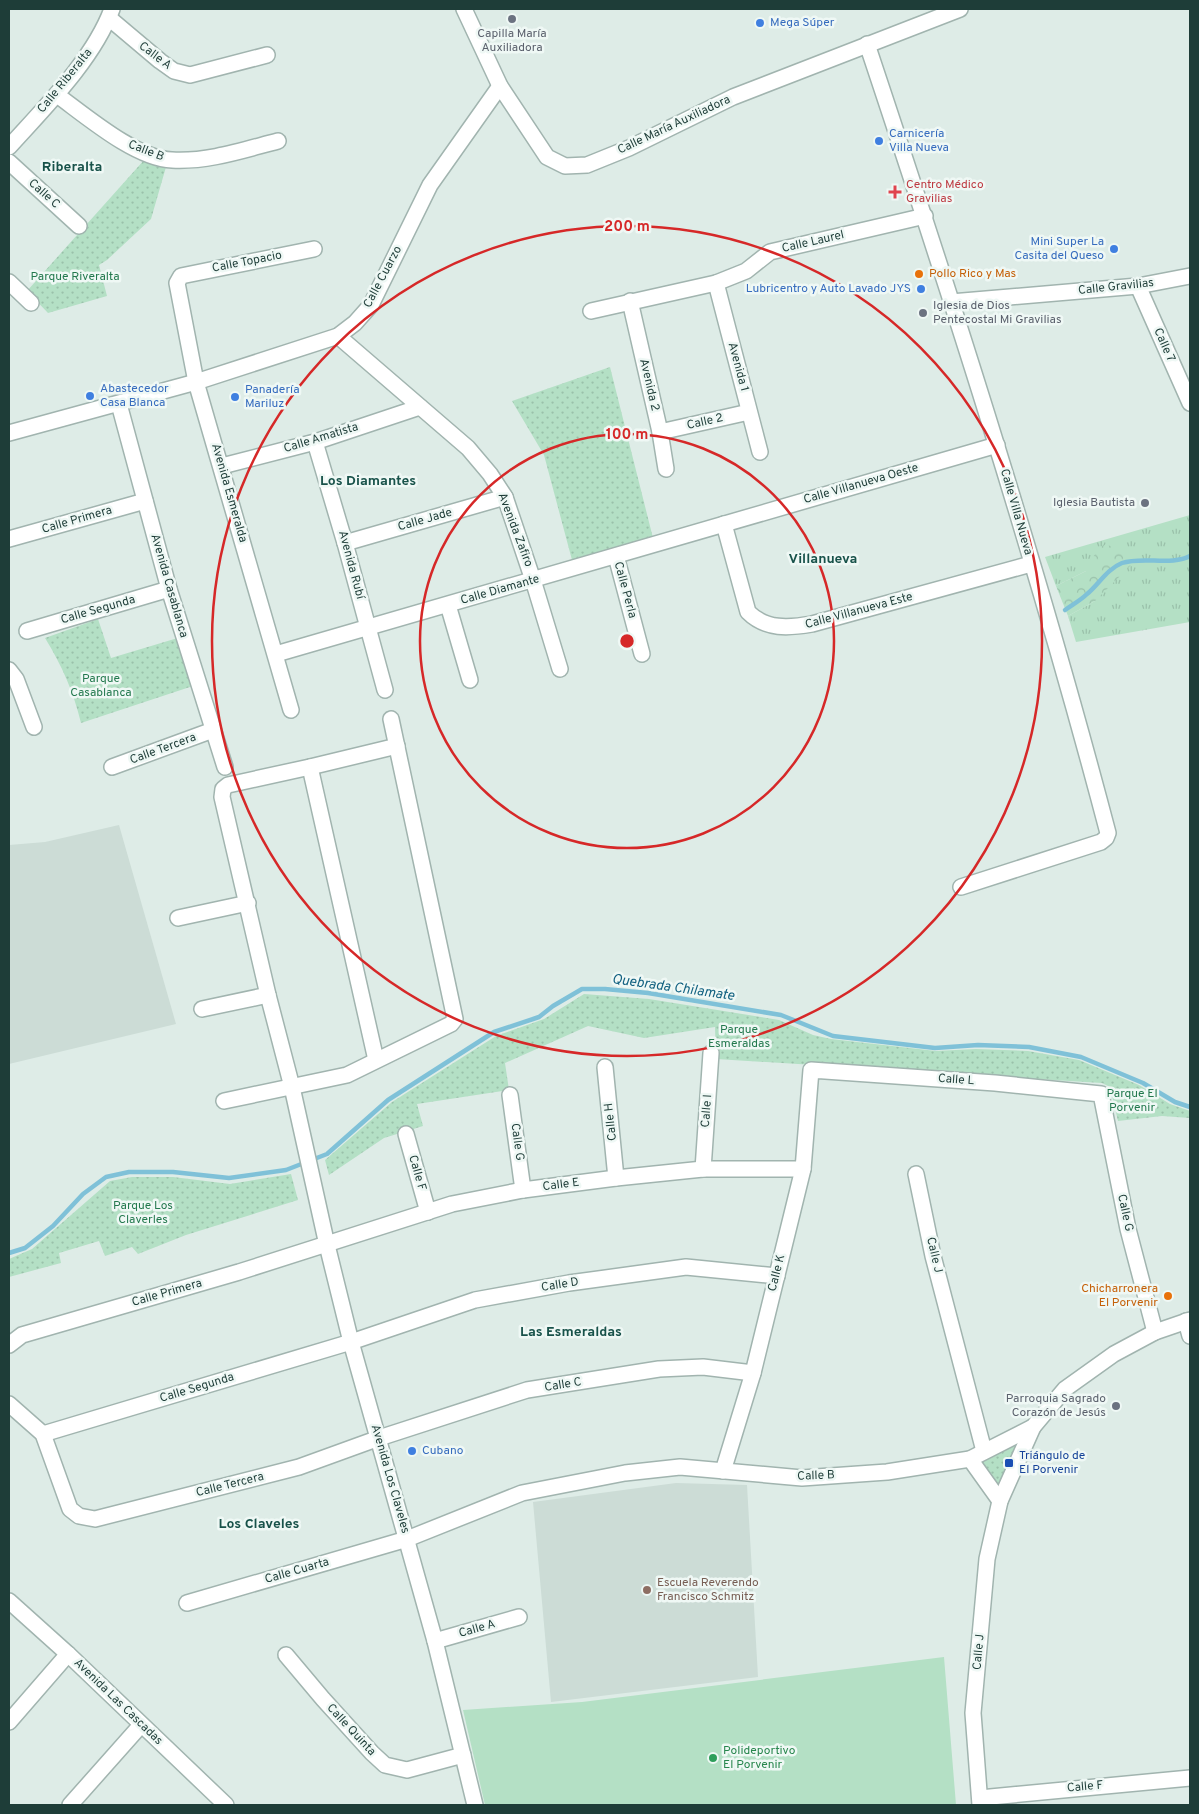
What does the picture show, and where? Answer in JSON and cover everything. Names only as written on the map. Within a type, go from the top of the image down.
[{"type":"street","name":"Calle María Auxiliadora","points":[[464,9],[500,86],[547,157],[565,166],[586,165],[629,148],[733,97],[960,9]]},
{"type":"street","name":"Calle A","points":[[110,13],[160,61],[174,71],[190,75],[267,55]]},
{"type":"street","name":"Calle Riberalta","points":[[9,147],[57,94],[93,46],[110,13]]},
{"type":"street","name":"Calle Villa Nueva","points":[[867,44],[925,216],[997,445],[1072,696],[1108,833],[1101,842],[961,887]]},
{"type":"street","name":"Calle Cuarzo","points":[[9,433],[196,382],[338,336],[355,323],[371,305],[430,185],[500,86]]},
{"type":"street","name":"Calle B","points":[[57,94],[120,141],[146,153],[170,160],[215,157],[278,141]]},
{"type":"street","name":"Calle C","points":[[9,162],[79,226]]},
{"type":"street","name":"Calle Laurel","points":[[591,311],[716,283],[746,271],[770,252],[925,216]]},
{"type":"street","name":"Calle Topacio","points":[[181,276],[314,249]]},
{"type":"street","name":"Avenida Esmeralda","points":[[181,276],[177,283],[196,382],[222,466],[291,710]]},
{"type":"street","name":"Calle Gravilias","points":[[951,302],[1138,286],[1190,276]]},
{"type":"street","points":[[9,282],[32,303]]},
{"type":"street","name":"Avenida 1","points":[[716,283],[760,452]]},
{"type":"street","name":"Calle 7","points":[[1138,286],[1190,403]]},
{"type":"street","name":"Avenida 2","points":[[630,301],[660,432],[666,469]]},
{"type":"street","name":"Avenida Zafiro","points":[[338,336],[468,448],[490,474],[505,498],[534,580],[560,669]]},
{"type":"street","name":"Avenida Casablanca","points":[[119,404],[169,589],[225,766]]},
{"type":"street","name":"Calle Amatista","points":[[222,466],[315,442],[420,407]]},
{"type":"street","name":"Calle 2","points":[[660,432],[749,412]]},
{"type":"street","name":"Avenida Rubí","points":[[315,442],[385,690]]},
{"type":"street","name":"Calle Villanueva Oeste","points":[[724,524],[997,445]]},
{"type":"street","name":"Calle Jade","points":[[345,544],[505,498]]},
{"type":"street","name":"Calle Primera","points":[[9,539],[145,501]]},
{"type":"street","name":"Calle Diamante","points":[[276,654],[724,524]]},
{"type":"street","name":"Calle Villanueva Este","points":[[724,524],[748,612],[766,625],[778,627],[812,624],[1031,564]]},
{"type":"street","name":"Calle Perla","points":[[616,556],[642,654]]},
{"type":"street","name":"Calle Segunda","points":[[27,631],[169,589]]},
{"type":"street","points":[[448,605],[470,680]]},
{"type":"street","points":[[9,670],[16,679],[34,727]]},
{"type":"street","points":[[224,1101],[347,1075],[451,1024],[454,1019],[391,719]]},
{"type":"street","name":"Calle Tercera","points":[[112,767],[213,730]]},
{"type":"street","points":[[376,1060],[310,767],[397,746]]},
{"type":"street","name":"Avenida Los Claveles","points":[[310,767],[228,785],[223,789],[222,797],[268,995],[292,1087],[326,1245],[351,1342],[435,1641],[475,1805]]},
{"type":"street","points":[[178,918],[248,903]]},
{"type":"street","points":[[202,1009],[268,995]]},
{"type":"street","name":"Calle I","points":[[703,1169],[711,1053]]},
{"type":"street","name":"Calle H","points":[[605,1067],[616,1178]]},
{"type":"street","name":"Calle L","points":[[811,1070],[995,1083],[1100,1094]]},
{"type":"street","name":"Calle K","points":[[723,1471],[753,1373],[803,1169],[811,1070]]},
{"type":"street","name":"Calle G","points":[[1100,1094],[1128,1229],[1154,1332]]},
{"type":"street","name":"Calle G","points":[[510,1095],[523,1190]]},
{"type":"street","name":"Calle F","points":[[406,1134],[428,1212]]},
{"type":"street","name":"Calle E","points":[[326,1245],[452,1204],[523,1190],[703,1169],[803,1169]]},
{"type":"street","name":"Calle J","points":[[916,1174],[938,1274],[984,1451]]},
{"type":"street","name":"Calle Primera","points":[[9,1345],[22,1335],[326,1245]]},
{"type":"street","name":"Calle D","points":[[351,1342],[475,1300],[569,1283],[686,1267],[776,1276]]},
{"type":"street","name":"Calle B","points":[[407,1539],[522,1493],[625,1473],[680,1467],[802,1478],[887,1472],[970,1459],[1033,1427],[1065,1390],[1114,1354],[1154,1332],[1188,1320]]},
{"type":"street","points":[[1188,1320],[1190,1336]]},
{"type":"street","name":"Calle Segunda","points":[[43,1434],[351,1342]]},
{"type":"street","name":"Calle C","points":[[379,1438],[527,1390],[659,1369],[703,1367],[753,1373]]},
{"type":"street","points":[[9,1404],[43,1434]]},
{"type":"street","name":"Calle J","points":[[980,1802],[973,1713],[987,1559],[1000,1501],[1033,1427]]},
{"type":"street","name":"Calle Tercera","points":[[43,1434],[70,1509],[79,1516],[95,1519],[299,1467],[379,1438]]},
{"type":"street","points":[[970,1459],[1000,1501]]},
{"type":"street","name":"Calle Cuarta","points":[[187,1603],[407,1539]]},
{"type":"street","name":"Avenida Las Cascadas","points":[[9,1601],[141,1724],[210,1800],[226,1805]]},
{"type":"street","name":"Calle A","points":[[435,1641],[519,1617]]},
{"type":"street","points":[[9,1722],[68,1654]]},
{"type":"street","name":"Calle Quinta","points":[[286,1655],[323,1699],[385,1765],[407,1770],[463,1755]]},
{"type":"street","points":[[70,1805],[141,1724]]},
{"type":"street","name":"Calle F","points":[[980,1802],[1190,1778]]},
{"type":"shaded area","points":[[119,825],[176,1024],[9,1064],[9,845],[45,842]]},
{"type":"shaded area","name":"Escuela Reverendo Francisco Schmitz","points":[[676,1483],[747,1485],[758,1677],[551,1702],[533,1502]]},
{"type":"green space","name":"Parque Riveralta","points":[[145,159],[166,167],[151,219],[107,260],[99,265],[107,296],[48,313],[27,291]]},
{"type":"green space","points":[[610,367],[653,538],[572,560],[544,455],[512,401]]},
{"type":"green space","points":[[1190,515],[1190,622],[1076,642],[1068,616],[1095,601],[1086,571],[1056,586],[1045,557]]},
{"type":"green space","points":[[1103,545],[1120,547],[1131,565],[1095,601],[1068,616],[1056,586],[1086,571],[1086,565]]},
{"type":"green space","name":"Parque Casablanca","points":[[98,619],[111,658],[181,637],[196,685],[81,723],[66,679],[57,658],[45,638]]},
{"type":"green space","name":"Parque Esmeraldas","points":[[584,994],[649,999],[779,1020],[813,1035],[831,1039],[936,1051],[976,1049],[1028,1051],[1079,1060],[1139,1085],[1170,1104],[1190,1111],[1190,1118],[1162,1116],[1118,1121],[1110,1087],[1102,1083],[716,1059],[715,1027],[644,1038],[588,1026],[505,1063],[509,1090],[417,1104],[423,1126],[384,1138],[329,1175],[325,1160],[392,1102],[496,1036],[544,1019]]},
{"type":"green space","name":"Parque Los Claverles","points":[[291,1174],[298,1200],[186,1235],[138,1254],[132,1247],[105,1256],[99,1241],[59,1253],[61,1263],[9,1277],[9,1259],[32,1249],[110,1181],[132,1177],[173,1177],[230,1184]]},
{"type":"green space","points":[[1023,1435],[1000,1486],[980,1461]]},
{"type":"green space","name":"Polideportivo El Porvenir","points":[[944,1657],[956,1805],[485,1805],[463,1710],[582,1702]]},
{"type":"waterway","points":[[1065,610],[1085,596],[1107,573],[1122,563],[1139,560],[1166,561],[1183,559],[1190,556]]},
{"type":"waterway","name":"Quebrada Chilamate","points":[[9,1253],[25,1248],[53,1226],[83,1194],[106,1177],[129,1172],[173,1172],[229,1178],[286,1170],[327,1154],[388,1100],[494,1032],[539,1017],[553,1006],[582,989],[648,993],[781,1015],[833,1036],[935,1048],[978,1045],[1029,1047],[1081,1057],[1143,1083],[1175,1102],[1190,1107]]},
{"type":"place","name":"Capilla María Auxiliadora","points":[[512,19]]},
{"type":"place","name":"Mega Súper","points":[[760,23]]},
{"type":"place","name":"Carnicería Villa Nueva","points":[[879,141]]},
{"type":"place","name":"Centro Médico Gravilias","points":[[895,192]]},
{"type":"place","name":"Mini Super La Casita del Queso","points":[[1114,249]]},
{"type":"place","name":"Pollo Rico y Mas","points":[[919,274]]},
{"type":"place","name":"Lubricentro y Auto Lavado JYS","points":[[921,289]]},
{"type":"place","name":"Iglesia de Dios Pentecostal Mi Gravilias","points":[[923,313]]},
{"type":"place","name":"Abastecedor Casa Blanca","points":[[90,396]]},
{"type":"place","name":"Panadería Mariluz","points":[[235,397]]},
{"type":"place","name":"Iglesia Bautista","points":[[1145,503]]},
{"type":"place","name":"Chicharronera El Porvenir","points":[[1168,1296]]},
{"type":"place","name":"Parroquia Sagrado Corazón de Jesús","points":[[1116,1406]]},
{"type":"place","name":"Cubano","points":[[412,1451]]},
{"type":"place","name":"Triángulo de El Porvenir","points":[[1009,1463]]},
{"type":"place","name":"Escuela Reverendo Francisco Schmitz","points":[[647,1590]]},
{"type":"place","name":"Polideportivo El Porvenir","points":[[713,1758]]},
{"type":"district","name":"Riberalta","points":[[72,167]]},
{"type":"district","name":"Los Diamantes","points":[[368,481]]},
{"type":"district","name":"Villanueva","points":[[823,559]]},
{"type":"district","name":"Las Esmeraldas","points":[[571,1332]]},
{"type":"district","name":"Los Claveles","points":[[259,1524]]},
{"type":"park label","name":"Parque El Porvenir","points":[[1132,1101]]}]
